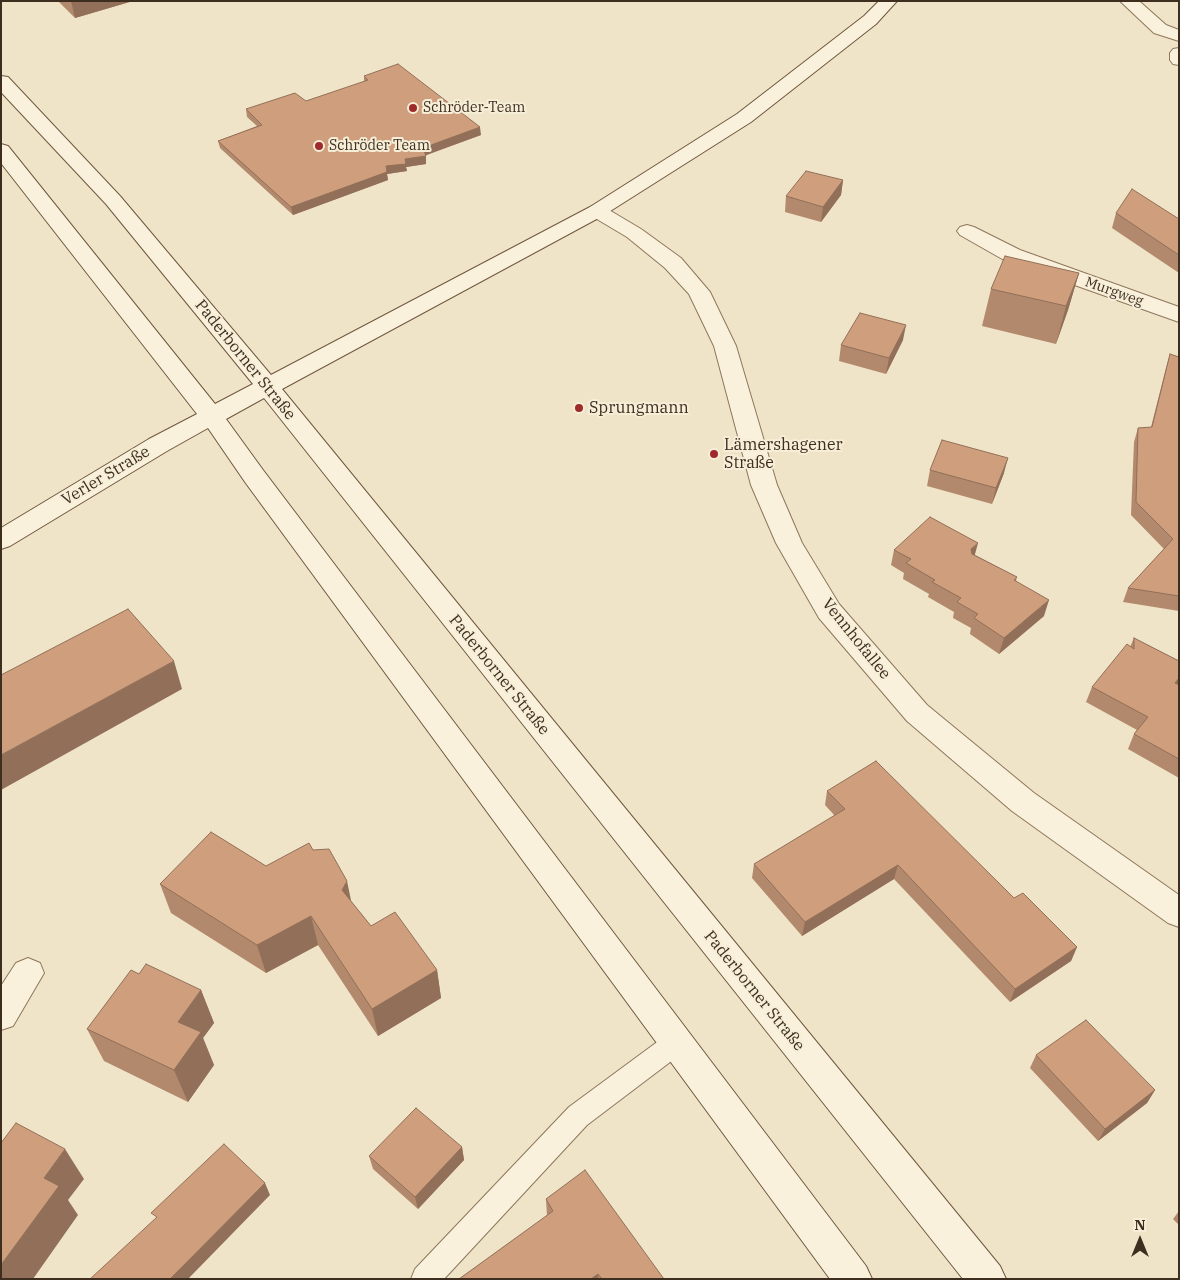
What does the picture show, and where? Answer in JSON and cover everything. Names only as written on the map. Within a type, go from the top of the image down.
[{"type":"main road","points":[[267,386],[597,211],[744,118],[870,20],[889,1]]},
{"type":"main road","points":[[1128,1],[1160,29],[1179,36]]},
{"type":"main road","points":[[1179,53],[1179,60]]},
{"type":"main road","name":"Paderborner Straße","points":[[1,81],[113,200],[267,386],[988,1279]]},
{"type":"main road","points":[[1,150],[212,416],[254,476],[853,1279]]},
{"type":"main road","name":"Vennhofallee","points":[[597,211],[634,233],[673,263],[699,292],[725,346],[764,485],[789,543],[829,611],[917,713],[1023,802],[1179,913]]},
{"type":"main road","name":"Murgweg","points":[[967,230],[1012,255],[1179,315]]},
{"type":"main road","name":"Verler Straße","points":[[1,540],[158,445],[267,386]]},
{"type":"main road","points":[[1,1015],[28,974]]},
{"type":"lane","points":[[425,1279],[578,1116],[677,1042]]},
{"type":"building","points":[[398,64],[480,127],[423,148],[426,156],[405,159],[406,164],[386,166],[387,172],[291,207],[218,141],[262,125],[246,109],[295,93],[306,101],[368,80],[364,76]]},
{"type":"building","points":[[806,171],[843,180],[823,207],[786,196]]},
{"type":"building","points":[[1132,189],[1179,219],[1179,255],[1116,213]]},
{"type":"building","points":[[1005,256],[1079,273],[1066,306],[991,289]]},
{"type":"building","points":[[860,313],[906,325],[889,358],[841,345]]},
{"type":"building","points":[[1170,354],[1179,357],[1179,596],[1128,588],[1173,539],[1136,502],[1138,428],[1152,427]]},
{"type":"building","points":[[942,440],[1008,458],[996,488],[930,470]]},
{"type":"building","points":[[930,517],[978,543],[971,549],[972,554],[1017,577],[1014,580],[1049,600],[1004,638],[974,618],[978,614],[957,602],[961,598],[932,582],[935,580],[906,563],[911,559],[894,550]]},
{"type":"building","points":[[128,609],[174,661],[1,755],[1,675]]},
{"type":"building","points":[[1134,638],[1179,661],[1179,678],[1175,683],[1179,685],[1179,759],[1134,734],[1148,717],[1092,687],[1127,644],[1134,649]]},
{"type":"building","points":[[876,761],[1014,898],[1023,893],[1077,947],[1015,989],[898,865],[805,922],[754,864],[845,809],[827,791]]},
{"type":"building","points":[[211,832],[266,866],[309,843],[313,850],[329,849],[347,881],[342,890],[371,926],[395,912],[437,970],[372,1009],[311,916],[257,945],[160,884]]},
{"type":"building","points":[[146,964],[201,990],[178,1022],[201,1032],[174,1070],[87,1029],[131,970],[139,974]]},
{"type":"building","points":[[1086,1020],[1155,1090],[1105,1129],[1036,1055]]},
{"type":"building","points":[[416,1108],[462,1147],[415,1197],[369,1156]]},
{"type":"building","points":[[16,1123],[65,1149],[44,1178],[59,1186],[1,1265],[1,1143]]},
{"type":"building","points":[[224,1144],[265,1183],[170,1279],[90,1279],[157,1217],[151,1213]]},
{"type":"building","points":[[585,1170],[664,1279],[602,1279],[598,1274],[591,1279],[459,1279],[553,1211],[546,1199]]},
{"type":"place","name":"Schröder-Team","points":[[413,108]]},
{"type":"place","name":"Schröder Team","points":[[319,146]]},
{"type":"place","name":"Sprungmann","points":[[579,408]]},
{"type":"place","name":"Lämershagener Straße","points":[[714,454]]}]
